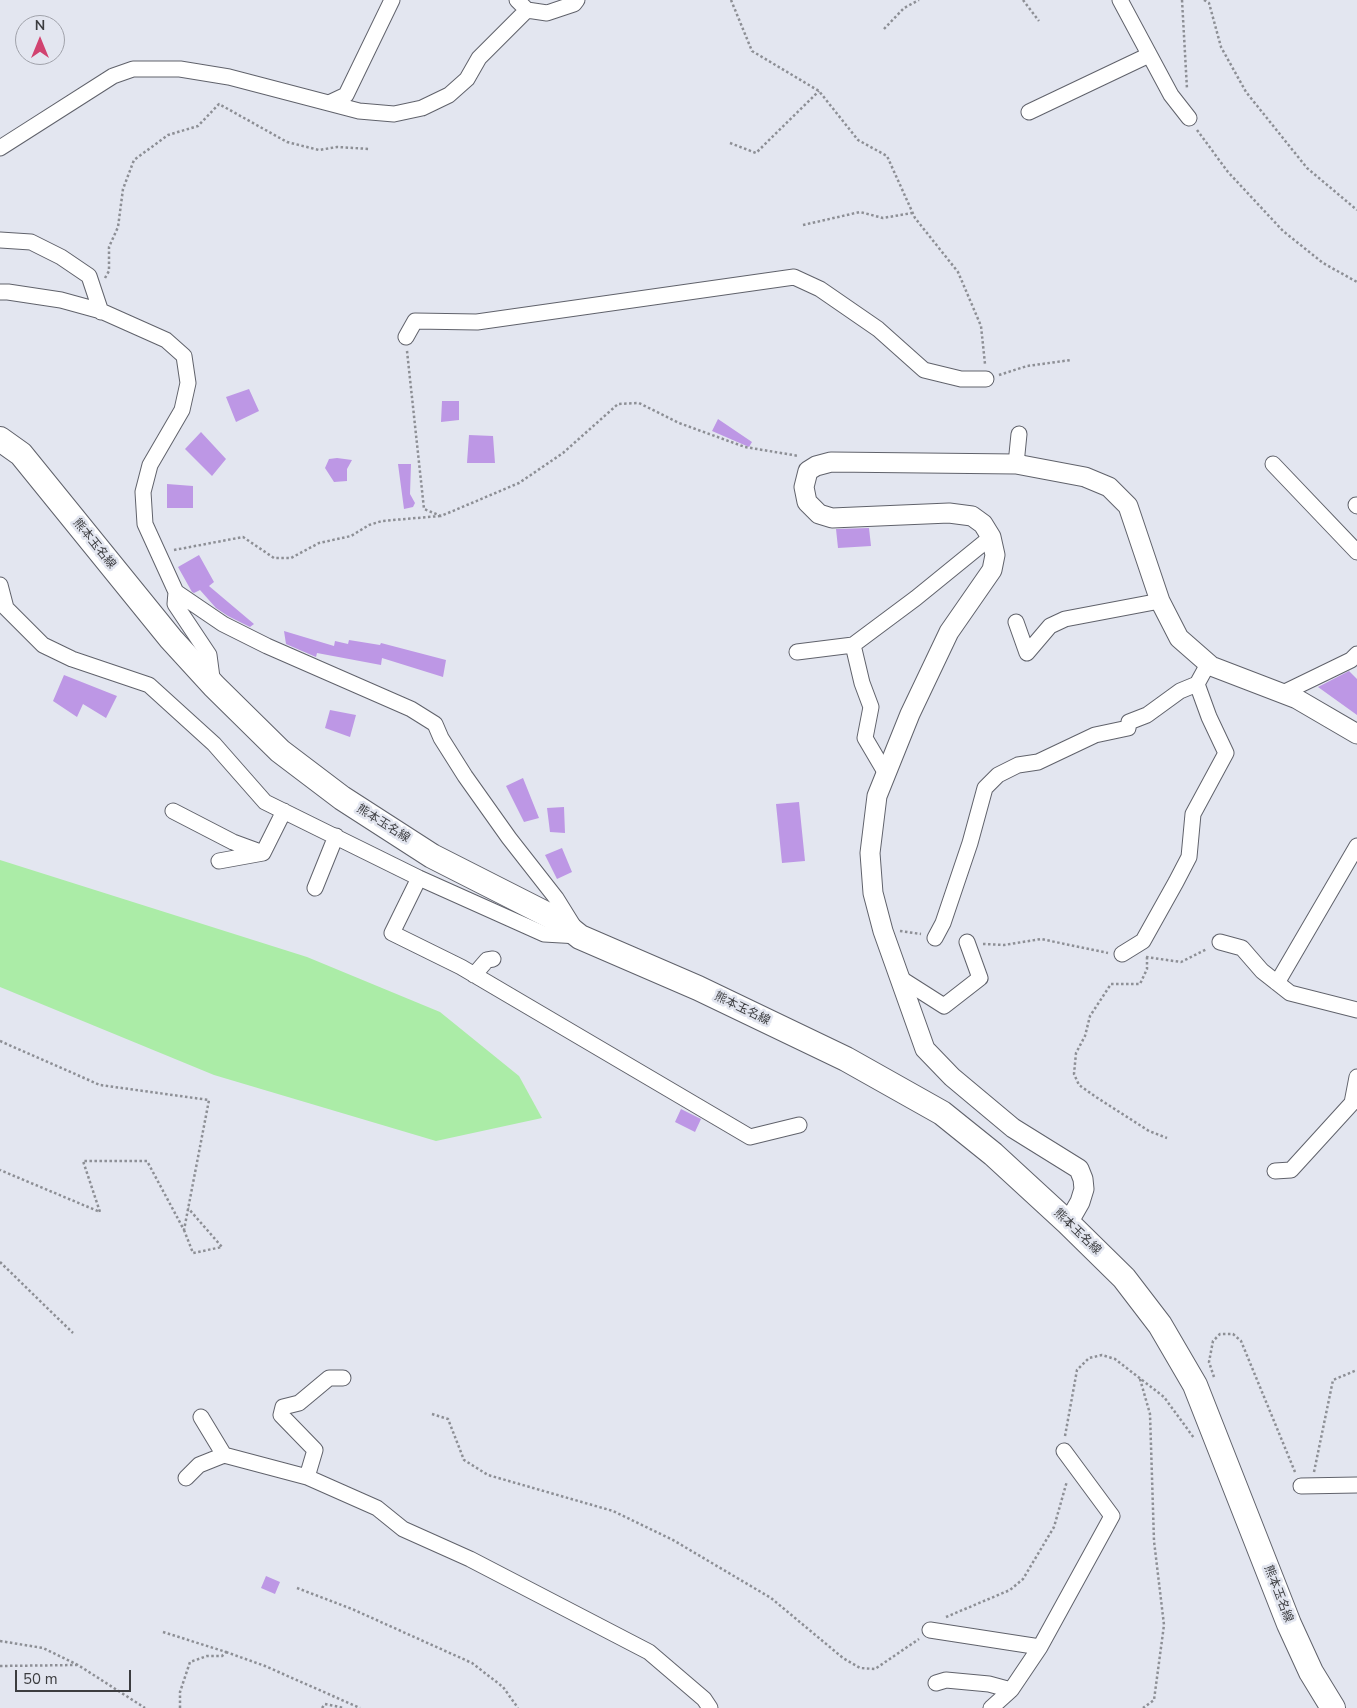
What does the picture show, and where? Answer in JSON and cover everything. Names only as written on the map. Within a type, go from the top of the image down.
[{"type":"main road","name":"熊本玉名線","points":[[0,439],[21,454],[172,639],[214,686],[280,751],[342,798],[432,856],[560,921],[580,936],[698,988],[846,1059],[942,1113],[992,1154],[1068,1223],[1124,1278],[1160,1325],[1195,1385],[1289,1624],[1311,1672],[1333,1708]]},
{"type":"street","points":[[329,103],[346,95],[392,0]]},
{"type":"street","points":[[0,148],[112,76],[133,69],[180,69],[204,73],[359,111],[394,114],[422,108],[449,95],[467,79],[478,58],[522,5],[547,13],[574,4],[577,0]]},
{"type":"street","points":[[1120,0],[1171,95],[1189,118]]},
{"type":"street","points":[[1029,112],[1149,55]]},
{"type":"street","points":[[0,240],[31,242],[61,257],[89,276],[101,312]]},
{"type":"street","points":[[406,337],[414,321],[476,322],[794,277],[820,289],[878,329],[924,370],[961,379],[986,378]]},
{"type":"street","points":[[0,292],[61,300],[101,312],[166,340],[184,356],[188,384],[182,410],[150,465],[143,492],[145,524],[176,592],[175,604],[210,655],[214,686]]},
{"type":"street","points":[[1016,464],[1019,434]]},
{"type":"street","points":[[1068,1223],[1080,1202],[1084,1189],[1079,1169],[1013,1128],[952,1078],[925,1049],[883,931],[873,893],[870,853],[877,796],[885,772],[949,632],[992,570],[994,555],[991,537],[983,524],[972,516],[949,512],[832,518],[819,514],[807,502],[804,487],[808,471],[816,466],[831,462],[1016,464],[1085,477],[1109,487],[1128,506],[1160,601],[1179,638],[1208,664],[1297,698],[1357,734]]},
{"type":"street","points":[[1273,464],[1357,552]]},
{"type":"street","points":[[797,652],[853,646],[991,537]]},
{"type":"street","points":[[0,585],[6,608],[43,645],[72,659],[149,685],[214,744],[265,802],[419,878],[544,934],[580,936]]},
{"type":"street","points":[[176,592],[223,624],[267,646],[412,709],[435,724],[440,738],[465,776],[509,838],[556,898],[580,936]]},
{"type":"street","points":[[1016,622],[1027,653],[1050,626],[1065,619],[1160,601]]},
{"type":"street","points":[[853,646],[862,683],[871,707],[865,738],[885,772]]},
{"type":"street","points":[[1283,693],[1351,660],[1357,654]]},
{"type":"street","points":[[935,938],[943,923],[970,843],[985,788],[998,775],[1018,765],[1038,762],[1095,735],[1128,728],[1129,722],[1147,714],[1180,691],[1197,684],[1208,664]]},
{"type":"street","points":[[1122,954],[1143,941],[1189,857],[1193,814],[1226,753],[1208,717],[1197,684]]},
{"type":"street","points":[[173,810],[233,842],[263,853]]},
{"type":"street","points":[[263,853],[284,811]]},
{"type":"street","points":[[315,888],[336,836]]},
{"type":"street","points":[[1277,983],[1357,846]]},
{"type":"street","points":[[219,861],[263,853]]},
{"type":"street","points":[[419,878],[392,933],[474,974],[750,1138],[799,1125]]},
{"type":"street","points":[[900,978],[944,1006],[980,978],[967,942]]},
{"type":"street","points":[[1220,942],[1242,948],[1262,971],[1290,993],[1357,1010]]},
{"type":"street","points":[[474,974],[488,960],[493,959]]},
{"type":"street","points":[[1275,1171],[1291,1170],[1352,1103],[1357,1077]]},
{"type":"street","points":[[307,1477],[315,1450],[281,1415],[283,1407],[299,1403],[329,1378],[343,1378]]},
{"type":"street","points":[[201,1417],[224,1455]]},
{"type":"street","points":[[991,1708],[1011,1690],[1040,1647],[1112,1516],[1064,1451]]},
{"type":"street","points":[[186,1478],[199,1465],[224,1455],[307,1477],[377,1508],[403,1529],[470,1559],[649,1652],[704,1699],[710,1708]]},
{"type":"street","points":[[1301,1486],[1357,1485]]},
{"type":"street","points":[[930,1630],[1040,1647]]},
{"type":"street","points":[[936,1683],[946,1680],[990,1684],[1011,1690]]},
{"type":"path","points":[[731,0],[752,50],[819,91],[858,140],[887,156],[912,213],[958,272],[980,326],[986,378],[1027,366],[1071,360]]},
{"type":"path","points":[[884,29],[904,8],[919,0]]},
{"type":"path","points":[[1023,0],[1039,20]]},
{"type":"path","points":[[1182,0],[1189,118],[1228,172],[1283,231],[1323,263],[1357,282]]},
{"type":"path","points":[[1204,0],[1209,3],[1221,47],[1246,92],[1307,168],[1357,210]]},
{"type":"path","points":[[730,143],[756,153],[819,91]]},
{"type":"path","points":[[95,294],[109,272],[110,247],[118,227],[123,189],[134,160],[168,135],[198,126],[219,104],[287,142],[319,150],[337,147],[370,149]]},
{"type":"path","points":[[803,225],[860,212],[883,218],[912,213]]},
{"type":"path","points":[[406,337],[424,509],[441,516]]},
{"type":"path","points":[[158,554],[243,537],[274,558],[291,558],[319,543],[351,536],[369,525],[382,521],[441,516],[519,483],[563,452],[618,404],[639,403],[678,423],[745,447],[831,462]]},
{"type":"path","points":[[883,931],[908,930],[935,938]]},
{"type":"path","points":[[967,942],[1004,945],[1041,939],[1088,950],[1181,962],[1220,942]]},
{"type":"path","points":[[1147,958],[1147,969],[1140,984],[1111,984],[1090,1016],[1085,1036],[1076,1053],[1074,1074],[1079,1085],[1096,1097],[1149,1131],[1167,1138]]},
{"type":"path","points":[[0,1041],[100,1086],[210,1100],[184,1230]]},
{"type":"path","points":[[0,1170],[100,1212],[83,1161],[147,1161],[184,1230],[193,1253],[222,1247],[188,1208]]},
{"type":"path","points":[[0,1262],[73,1333]]},
{"type":"path","points":[[1215,1380],[1209,1362],[1213,1341],[1220,1334],[1233,1334],[1241,1341],[1301,1486],[1313,1477],[1333,1380],[1357,1370]]},
{"type":"path","points":[[432,1414],[448,1419],[464,1460],[488,1474],[613,1511],[673,1540],[771,1598],[843,1658],[860,1668],[875,1669],[914,1643],[942,1619],[1010,1590],[1023,1579],[1054,1527],[1065,1495],[1067,1481],[1064,1451],[1068,1414],[1077,1370],[1089,1358],[1102,1355],[1115,1359],[1164,1397],[1198,1443]]},
{"type":"path","points":[[1139,1378],[1150,1414],[1154,1541],[1164,1625],[1154,1700],[1143,1708]]},
{"type":"path","points":[[297,1588],[368,1616],[472,1663],[503,1687],[518,1708]]},
{"type":"path","points":[[163,1632],[265,1666],[360,1708]]},
{"type":"path","points":[[0,1641],[44,1648],[78,1665],[145,1708]]},
{"type":"path","points":[[180,1708],[180,1692],[190,1662],[207,1656],[222,1656],[226,1652]]},
{"type":"path","points":[[0,1666],[78,1665]]},
{"type":"path","points":[[322,1708],[325,1704],[344,1708]]},
{"type":"green space","points":[[0,860],[307,957],[440,1012],[519,1076],[542,1118],[436,1141],[214,1075],[0,987]]},
{"type":"building","points":[[249,389],[259,411],[236,422],[226,397]]},
{"type":"building","points":[[442,401],[459,401],[459,420],[441,422]]},
{"type":"building","points":[[718,419],[752,442],[749,447],[712,431]]},
{"type":"building","points":[[201,432],[226,459],[212,476],[185,449]]},
{"type":"building","points":[[469,435],[493,436],[495,463],[467,463]]},
{"type":"building","points":[[329,459],[352,460],[347,469],[347,481],[334,482],[325,468]]},
{"type":"building","points":[[398,464],[411,464],[410,494],[415,503],[413,507],[404,509]]},
{"type":"building","points":[[167,484],[193,486],[193,508],[167,508]]},
{"type":"building","points":[[869,528],[871,546],[838,548],[836,529]]},
{"type":"building","points":[[199,555],[214,582],[209,586],[254,624],[250,627],[228,616],[216,608],[200,590],[192,592],[178,567]]},
{"type":"building","points":[[284,631],[334,646],[335,641],[348,644],[349,640],[380,645],[381,643],[446,660],[443,677],[382,658],[381,665],[317,653],[316,657],[286,644]]},
{"type":"building","points":[[1349,671],[1357,679],[1357,715],[1318,687]]},
{"type":"building","points":[[64,675],[117,696],[106,718],[83,704],[77,717],[53,701]]},
{"type":"building","points":[[330,710],[356,715],[350,737],[325,728]]},
{"type":"building","points":[[523,778],[539,818],[524,822],[506,786]]},
{"type":"building","points":[[799,802],[805,861],[782,863],[776,804]]},
{"type":"building","points":[[564,807],[565,833],[550,832],[547,808]]},
{"type":"building","points":[[562,848],[572,872],[557,879],[545,855]]},
{"type":"building","points":[[681,1109],[701,1119],[695,1132],[675,1122]]},
{"type":"building","points":[[266,1576],[280,1582],[275,1594],[261,1588]]}]
